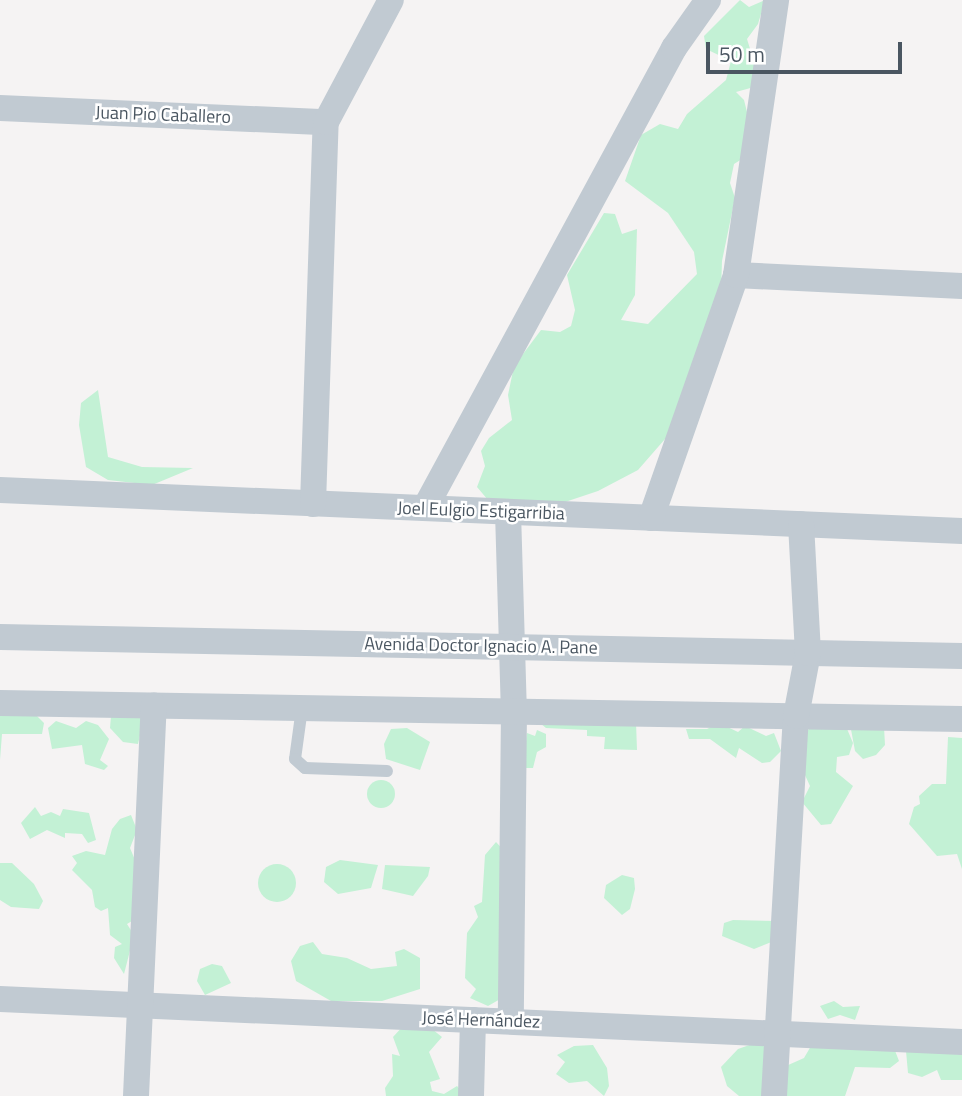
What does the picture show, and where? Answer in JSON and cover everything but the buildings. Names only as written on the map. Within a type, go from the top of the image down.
[{"type":"street","points":[[313,503],[326,122],[391,0]]},
{"type":"street","points":[[425,508],[674,48],[708,0]]},
{"type":"street","points":[[651,518],[736,275],[776,0]]},
{"type":"street","name":"Juan Pio Caballero","points":[[0,108],[326,122]]},
{"type":"street","points":[[736,275],[962,286]]},
{"type":"street","name":"Joel Eulgio Estigarribia","points":[[0,490],[962,531]]},
{"type":"street","points":[[508,512],[514,711],[511,1021]]},
{"type":"street","points":[[774,1096],[796,716],[808,653],[801,524]]},
{"type":"street","name":"Avenida Doctor Ignacio A. Pane","points":[[0,637],[962,656]]},
{"type":"street","points":[[0,703],[962,719]]},
{"type":"street","points":[[136,1096],[154,705]]},
{"type":"street","name":"José Hernández","points":[[0,999],[962,1042]]},
{"type":"street","points":[[471,1096],[473,1020]]},
{"type":"lane","points":[[302,707],[295,759],[305,768],[387,771]]},
{"type":"green space","points":[[740,0],[749,7],[765,0],[758,24],[747,39],[755,65],[754,87],[736,92],[744,100],[748,116],[742,159],[734,164],[730,183],[735,198],[722,261],[720,323],[672,431],[638,470],[598,491],[562,503],[488,500],[477,487],[485,466],[481,451],[489,438],[512,420],[508,395],[514,366],[541,330],[560,332],[571,326],[575,310],[567,275],[604,213],[615,214],[622,234],[637,229],[635,295],[621,320],[648,324],[697,274],[694,252],[668,213],[625,181],[641,135],[660,124],[678,129],[687,114],[726,80],[731,61],[706,49],[704,36]]},
{"type":"green space","points":[[98,390],[108,457],[142,467],[193,468],[152,485],[108,480],[86,467],[79,425],[81,403]]},
{"type":"green space","points":[[0,711],[35,714],[44,723],[42,734],[2,734],[0,760]]},
{"type":"green space","points":[[111,716],[144,718],[138,744],[123,742],[110,728]]},
{"type":"green space","points":[[842,717],[853,743],[849,755],[837,757],[836,772],[853,786],[831,824],[821,825],[802,802],[810,786],[799,762],[801,737],[809,729]]},
{"type":"green space","points":[[56,721],[76,728],[86,721],[98,725],[109,739],[100,760],[108,766],[104,770],[85,764],[82,745],[52,749],[48,728]]},
{"type":"green space","points":[[636,722],[637,750],[604,749],[605,737],[587,736],[587,730],[546,728],[540,723]]},
{"type":"green space","points":[[719,723],[738,732],[745,726],[766,736],[774,733],[781,751],[770,762],[762,763],[739,748],[736,758],[710,739],[689,739],[686,729],[707,729]]},
{"type":"green space","points":[[850,724],[884,727],[885,745],[876,755],[863,759],[855,751]]},
{"type":"green space","points":[[407,728],[430,742],[420,770],[386,759],[384,744],[391,729]]},
{"type":"green space","points":[[537,730],[546,734],[546,747],[537,752],[533,768],[523,768],[527,733],[535,736]]},
{"type":"green space","points":[[948,737],[962,738],[962,869],[957,854],[937,856],[909,824],[914,807],[920,804],[919,796],[932,784],[946,784]]},
{"type":"green space","points":[[381,780],[391,784],[395,794],[391,804],[381,808],[371,804],[367,794],[371,784]]},
{"type":"green space","points":[[35,807],[41,816],[51,812],[60,816],[63,809],[89,813],[96,840],[88,843],[82,834],[65,833],[65,838],[47,830],[30,839],[21,823]]},
{"type":"green space","points":[[131,815],[137,830],[130,848],[135,860],[137,918],[127,924],[134,935],[124,974],[114,958],[115,947],[122,944],[110,935],[108,908],[101,911],[95,907],[92,890],[72,870],[77,863],[72,856],[86,851],[105,855],[112,829],[120,819]]},
{"type":"green space","points":[[496,842],[509,856],[502,998],[488,1006],[470,998],[476,989],[465,978],[467,933],[478,917],[474,906],[482,902],[485,855]]},
{"type":"green space","points":[[340,860],[378,865],[371,888],[338,894],[324,882],[326,867]]},
{"type":"green space","points":[[0,863],[12,863],[34,884],[43,901],[39,909],[11,907],[0,900]]},
{"type":"green space","points":[[277,864],[290,870],[296,883],[290,896],[277,902],[264,896],[258,883],[264,870]]},
{"type":"green space","points":[[385,865],[430,867],[428,876],[413,896],[382,889]]},
{"type":"green space","points":[[622,875],[634,878],[635,889],[630,909],[622,915],[604,898],[606,885]]},
{"type":"green space","points":[[733,920],[776,921],[779,939],[754,949],[722,936],[724,923]]},
{"type":"green space","points":[[313,942],[322,954],[347,958],[371,969],[397,966],[395,952],[404,949],[420,958],[420,989],[382,1001],[331,1001],[296,981],[291,961],[300,946]]},
{"type":"green space","points":[[212,964],[222,966],[231,983],[205,995],[197,981],[200,969]]},
{"type":"green space","points":[[834,1001],[843,1007],[860,1006],[855,1020],[840,1015],[828,1019],[820,1006]]},
{"type":"green space","points":[[404,1025],[427,1025],[442,1037],[429,1052],[440,1079],[430,1082],[432,1091],[444,1094],[457,1086],[466,1096],[386,1096],[385,1088],[393,1076],[392,1054],[400,1056],[393,1037]]},
{"type":"green space","points":[[962,1035],[962,1080],[941,1080],[937,1070],[922,1077],[908,1073],[906,1051]]},
{"type":"green space","points":[[761,1041],[772,1057],[767,1096],[739,1096],[727,1086],[721,1067],[738,1049]]},
{"type":"green space","points":[[593,1045],[607,1068],[609,1086],[604,1096],[587,1081],[569,1083],[556,1074],[565,1062],[557,1055],[574,1046]]},
{"type":"green space","points":[[811,1046],[894,1048],[899,1061],[890,1068],[855,1067],[845,1096],[778,1096],[786,1066],[804,1058]]}]
